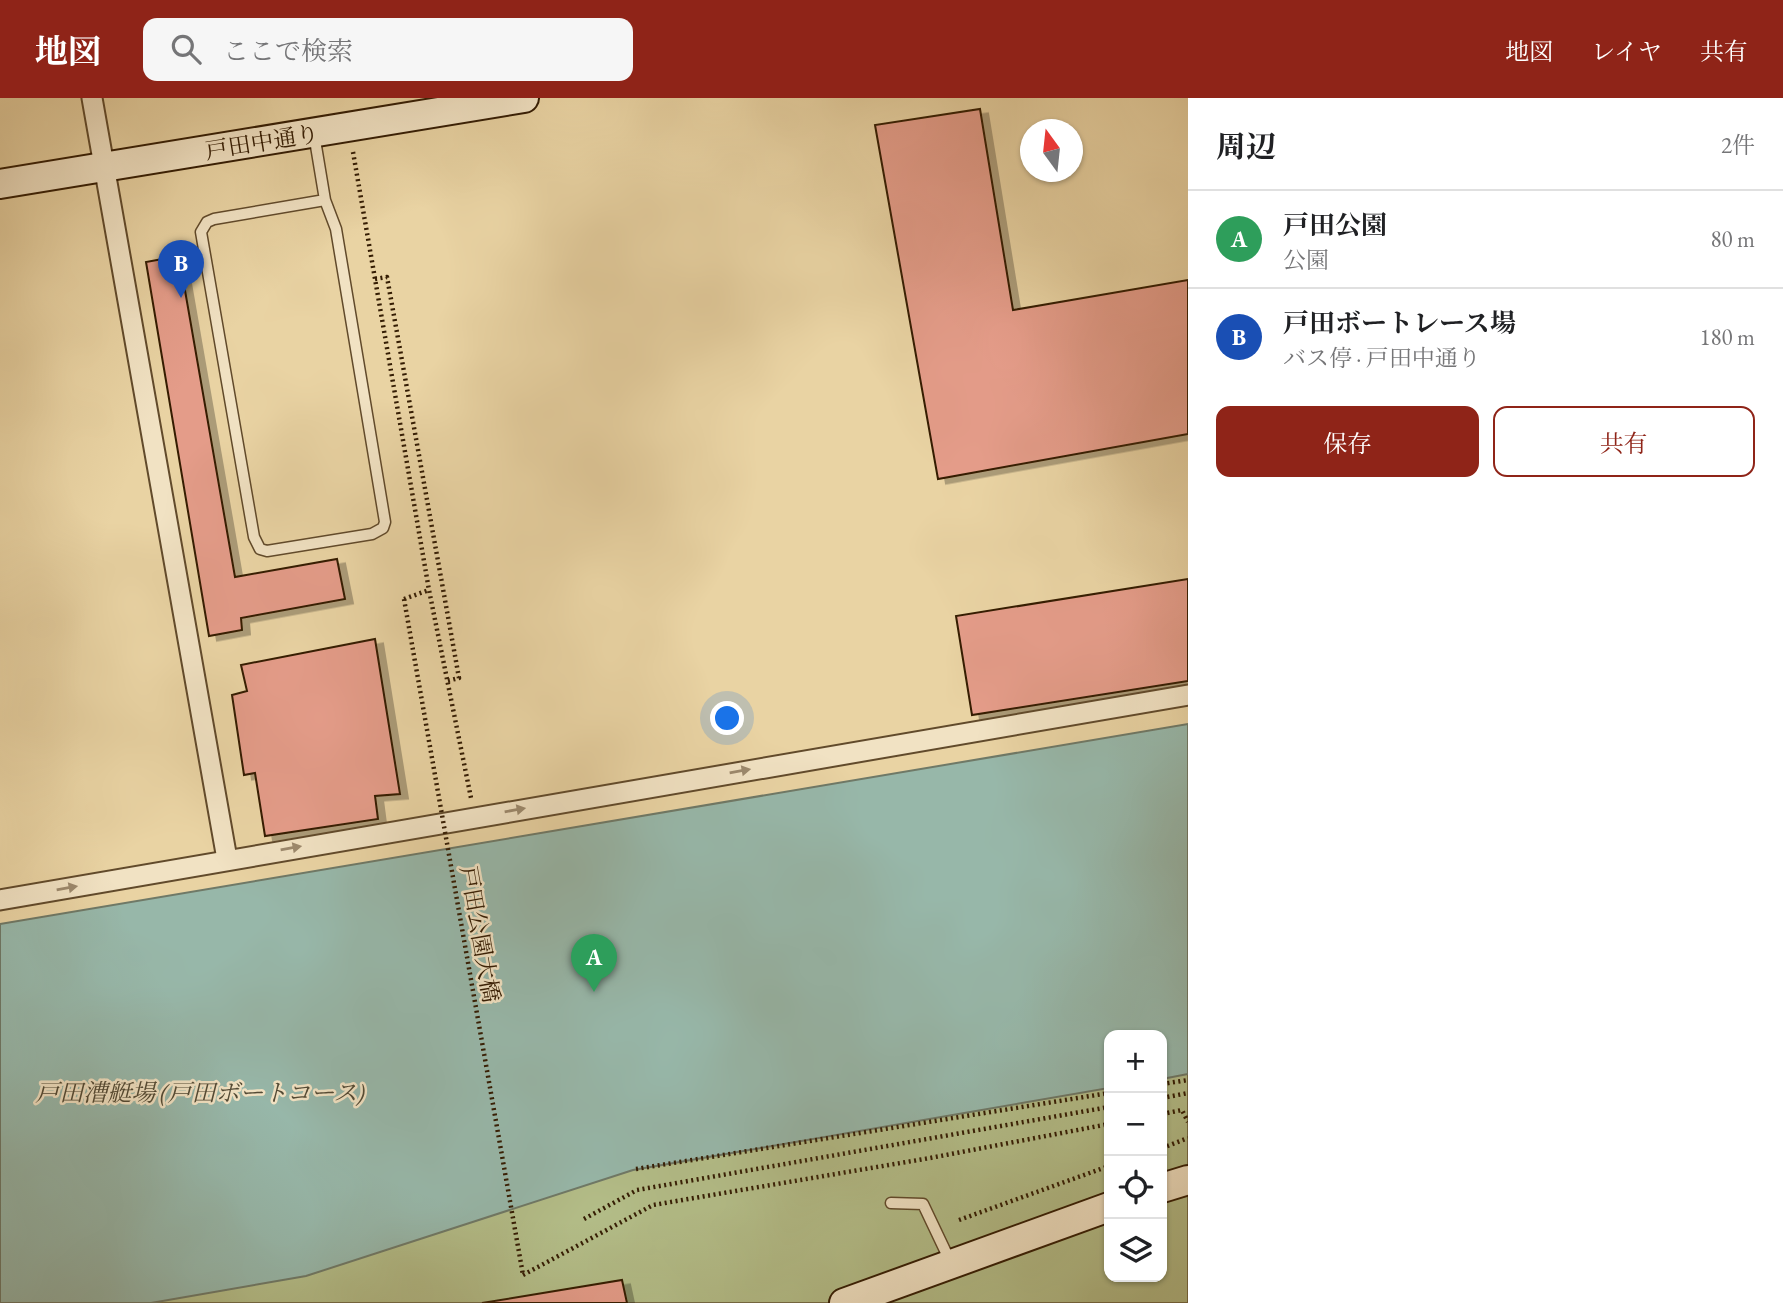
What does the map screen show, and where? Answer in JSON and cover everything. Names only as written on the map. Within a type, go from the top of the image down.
[{"type":"street","points":[[92,98],[227,859]]},
{"type":"street","name":"戸田中通り","points":[[0,184],[524,98]]},
{"type":"street","points":[[0,900],[1188,695]]},
{"type":"street","points":[[1167,1186],[1188,1180]]},
{"type":"street","points":[[845,1303],[1104,1209]]},
{"type":"lane","points":[[314,133],[325,200],[336,229],[385,522],[383,528],[372,534],[267,551],[256,543],[254,537],[201,232],[207,222],[214,219],[325,200]]},
{"type":"lane","points":[[891,1203],[923,1204],[952,1263]]},
{"type":"path","points":[[349,127],[429,590],[474,817]]},
{"type":"path","points":[[374,279],[387,277],[459,678],[447,681]]},
{"type":"path","name":"戸田公園大橋","points":[[429,590],[404,599],[523,1275],[653,1205],[930,1158],[1104,1125]]},
{"type":"path","points":[[1167,1083],[1188,1080]]},
{"type":"path","points":[[1167,1097],[1188,1093]]},
{"type":"path","points":[[636,1169],[1104,1094]]},
{"type":"path","points":[[584,1219],[637,1190],[1104,1108]]},
{"type":"path","points":[[1167,1113],[1182,1110],[1188,1122]]},
{"type":"path","points":[[1167,1145],[1188,1138]]},
{"type":"path","points":[[959,1220],[1104,1168]]},
{"type":"green space","name":"戸田漕艇場 (戸田ボートコース)","points":[[1188,728],[1188,1303],[0,1303],[0,950]]},
{"type":"water","name":"戸田漕艇場 (戸田ボートコース)","points":[[1188,724],[1188,1074],[1167,1078],[1167,1030],[1104,1030],[1104,1089],[633,1170],[306,1276],[151,1303],[0,1303],[0,924]]},
{"type":"building","points":[[980,109],[1013,310],[1188,280],[1188,434],[938,479],[875,125]]},
{"type":"building","points":[[179,256],[235,577],[337,559],[345,599],[241,618],[242,630],[209,636],[146,262]]},
{"type":"building","points":[[1188,579],[1188,681],[972,715],[956,616]]},
{"type":"building","points":[[375,639],[400,794],[375,796],[378,819],[265,836],[255,773],[244,775],[232,695],[247,691],[241,665]]},
{"type":"building","points":[[622,1280],[627,1303],[482,1303]]},
{"type":"place","name":"戸田ボートレース場","points":[[181,298]]},
{"type":"place","name":"戸田公園","points":[[594,992]]}]
